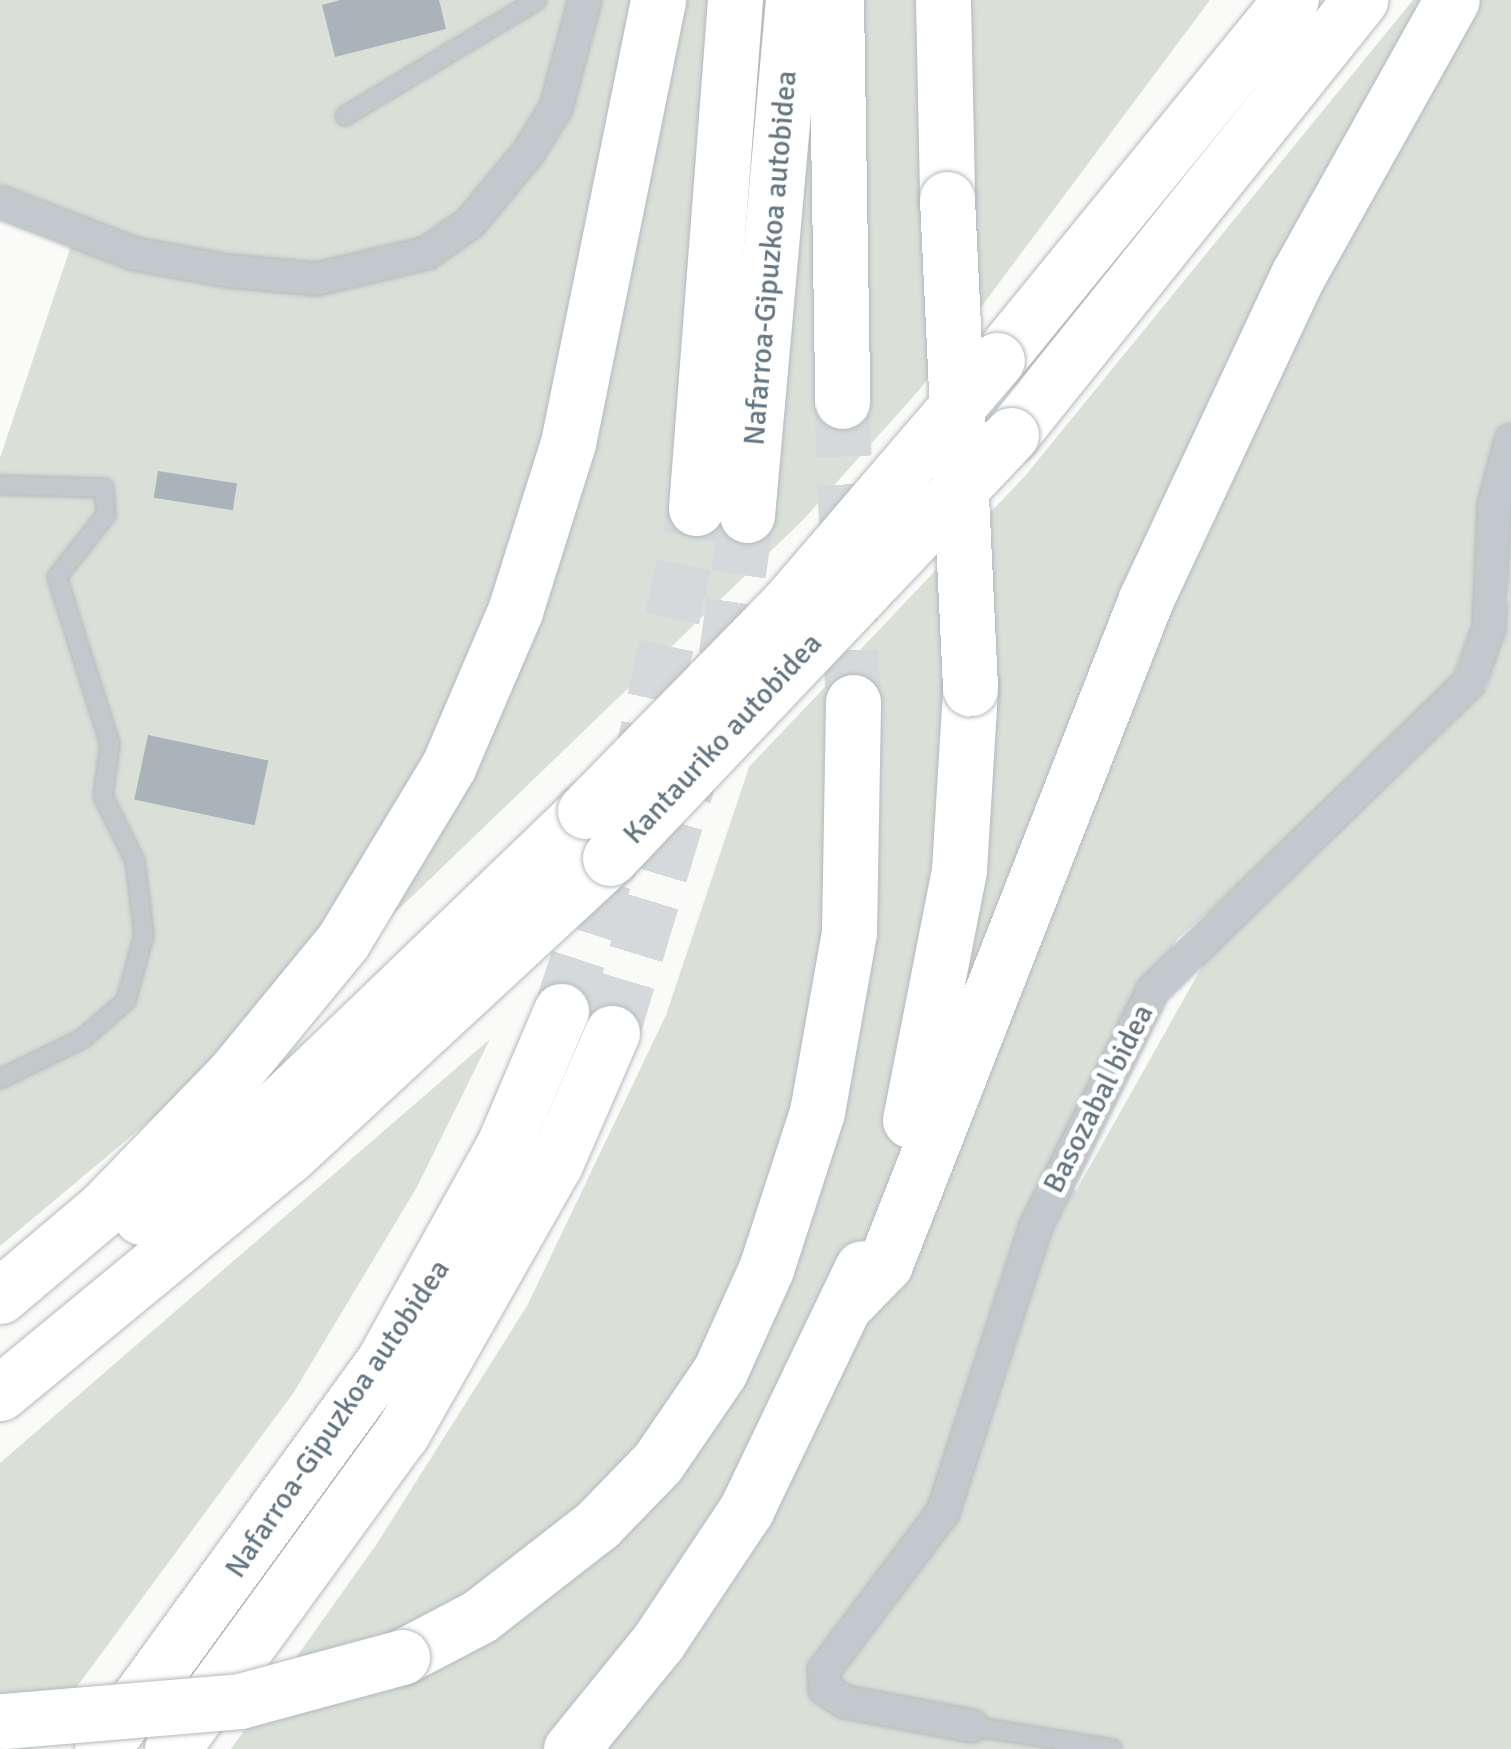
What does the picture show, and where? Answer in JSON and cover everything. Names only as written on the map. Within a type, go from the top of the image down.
[{"type":"highway","points":[[0,1296],[103,1208],[233,1075],[342,941],[449,765],[514,611],[568,443],[658,0]]},
{"type":"highway","name":"Nafarroa-Gipuzkoa autobidea","points":[[735,0],[722,512],[792,0]]},
{"type":"highway","points":[[836,0],[842,401]]},
{"type":"highway","points":[[571,1749],[736,1527],[850,1300],[906,1136],[946,960],[970,688],[947,199],[943,0]]},
{"type":"highway","points":[[1224,86],[1278,0]]},
{"type":"highway","name":"Kantauriko autobidea","points":[[0,1330],[276,1108],[598,835],[786,606],[997,360],[1291,0]]},
{"type":"highway","name":"Kantauriko autobidea","points":[[0,1393],[288,1156],[598,835],[1011,435],[1360,0]]},
{"type":"highway","points":[[850,1300],[885,1264],[1146,599],[1298,275],[1452,0]]},
{"type":"highway","points":[[2,1721],[240,1701],[402,1657],[480,1616],[598,1524],[658,1462],[720,1371],[766,1270],[817,1112],[849,933],[853,702]]},
{"type":"highway","name":"Nafarroa-Gipuzkoa autobidea","points":[[102,1749],[382,1364],[494,1164],[561,1012]]},
{"type":"highway","name":"Nafarroa-Gipuzkoa autobidea","points":[[172,1749],[402,1433],[546,1181],[612,1033]]},
{"type":"street","points":[[0,202],[134,254],[229,271],[317,279],[428,253],[470,223],[528,153],[556,108],[585,0]]},
{"type":"street","name":"Basozabal bidea","points":[[972,1726],[845,1702],[825,1689],[824,1670],[943,1512],[1036,1226],[1154,990],[1469,682],[1489,628],[1494,505],[1511,440]]},
{"type":"lane","points":[[345,116],[537,0]]},
{"type":"lane","points":[[0,485],[104,488],[106,514],[57,576],[110,744],[103,796],[135,861],[144,935],[126,1000],[82,1039],[0,1079]]},
{"type":"lane","points":[[972,1726],[1112,1749]]},
{"type":"shaded area","points":[[0,0],[1210,0],[920,389],[804,519],[377,930],[0,1246],[0,458],[81,216],[0,184]]},
{"type":"shaded area","points":[[1413,0],[1511,0],[1511,1749],[231,1749],[376,1545],[527,1306],[666,1015],[749,767],[1025,476]],"holes":[[[1506,545],[1509,598],[1486,689],[1222,931],[1076,1191],[1052,1176],[1091,1086],[1177,939],[1368,772],[1448,688]]]},
{"type":"shaded area","points":[[490,1039],[417,1187],[294,1392],[31,1749],[0,1749],[0,1463]]},
{"type":"building","points":[[340,0],[439,0],[446,29],[335,57],[322,5]]},
{"type":"building","points":[[158,471],[237,484],[233,510],[154,498]]},
{"type":"building","points":[[148,735],[268,761],[255,825],[134,800]]},
{"type":"tunnel","points":[[842,401],[853,702]]},
{"type":"tunnel","points":[[561,1011],[637,780],[696,508]]},
{"type":"tunnel","points":[[612,1033],[726,656],[747,515]]}]
